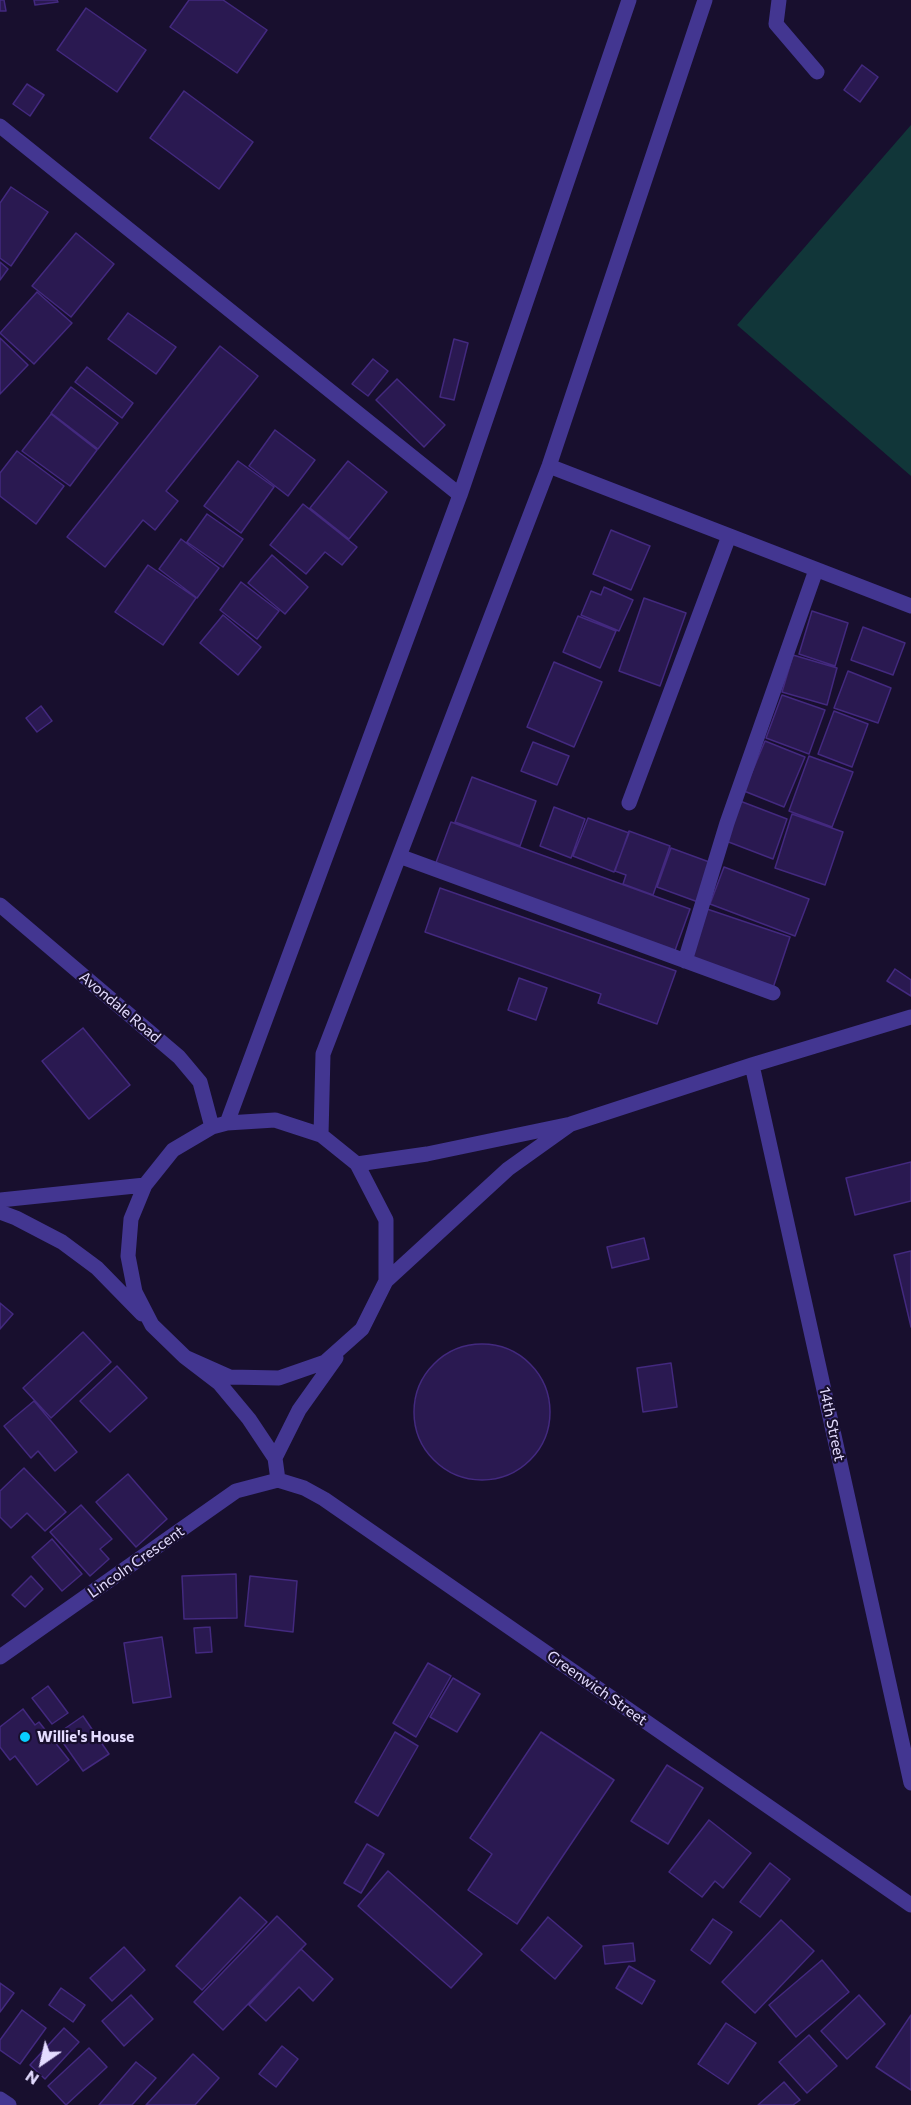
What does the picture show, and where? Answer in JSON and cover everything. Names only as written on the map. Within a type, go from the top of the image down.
[{"type":"street","points":[[219,1125],[460,495],[629,0]]},
{"type":"street","points":[[321,1135],[323,1054],[549,466],[705,0]]},
{"type":"street","points":[[779,0],[776,24],[817,72]]},
{"type":"street","points":[[0,126],[460,495]]},
{"type":"street","points":[[549,466],[911,606]]},
{"type":"street","points":[[629,803],[729,536]]},
{"type":"street","points":[[685,961],[727,823],[816,570]]},
{"type":"street","points":[[399,856],[773,993]]},
{"type":"street","name":"Avondale Road","points":[[0,905],[179,1057],[200,1082],[219,1125]]},
{"type":"street","points":[[357,1164],[427,1154],[572,1124],[752,1065],[911,1017]]},
{"type":"street","name":"14th Street","points":[[752,1065],[911,1783]]},
{"type":"street","points":[[152,1325],[135,1292],[128,1256],[131,1219],[145,1185],[173,1150],[219,1125],[275,1120],[321,1135],[357,1164],[386,1220],[386,1281]]},
{"type":"street","points":[[275,1458],[299,1410],[328,1366],[362,1329],[386,1281],[508,1169],[572,1124]]},
{"type":"street","points":[[0,1200],[145,1185]]},
{"type":"street","points":[[0,1212],[62,1242],[97,1268],[185,1357],[219,1383],[249,1419],[275,1458],[278,1480]]},
{"type":"street","points":[[185,1357],[230,1377],[279,1378],[325,1362],[362,1329]]},
{"type":"street","name":"Lincoln Crescent","points":[[0,1657],[236,1491],[278,1480]]},
{"type":"street","name":"Greenwich Street","points":[[278,1480],[304,1488],[324,1499],[911,1905]]},
{"type":"street","points":[[0,2099],[9,2105]]},
{"type":"green space","points":[[911,125],[911,476],[737,325]]},
{"type":"building","points":[[0,0],[4,0],[6,11],[0,11]]},
{"type":"building","points":[[34,0],[57,0],[58,2],[35,5]]},
{"type":"building","points":[[189,0],[223,0],[267,30],[237,73],[170,27]]},
{"type":"building","points":[[86,8],[146,50],[117,92],[57,50]]},
{"type":"building","points":[[862,65],[878,77],[860,102],[844,90]]},
{"type":"building","points":[[27,84],[44,95],[30,116],[13,104]]},
{"type":"building","points":[[184,91],[253,142],[219,189],[150,138]]},
{"type":"building","points":[[11,187],[48,212],[11,266],[0,258],[0,203]]},
{"type":"building","points":[[76,233],[114,264],[71,317],[32,286]]},
{"type":"building","points":[[0,262],[8,269],[0,280]]},
{"type":"building","points":[[37,292],[72,323],[34,364],[0,333]]},
{"type":"building","points":[[128,313],[176,347],[156,374],[108,339]]},
{"type":"building","points":[[0,338],[28,365],[0,394]]},
{"type":"building","points":[[454,339],[468,343],[454,400],[440,397]]},
{"type":"building","points":[[220,346],[258,376],[166,491],[178,501],[155,530],[143,520],[105,567],[67,537]]},
{"type":"building","points":[[373,359],[388,371],[368,396],[352,384]]},
{"type":"building","points":[[87,367],[133,403],[122,418],[75,382]]},
{"type":"building","points":[[397,379],[445,425],[424,447],[376,400]]},
{"type":"building","points":[[71,387],[118,423],[98,449],[51,413]]},
{"type":"building","points":[[51,414],[97,450],[70,486],[22,451]]},
{"type":"building","points":[[275,430],[315,460],[288,496],[249,466]]},
{"type":"building","points":[[17,451],[64,486],[36,524],[0,496],[0,473]]},
{"type":"building","points":[[238,461],[274,487],[241,533],[204,506]]},
{"type":"building","points":[[348,461],[387,492],[349,539],[310,508]]},
{"type":"building","points":[[303,504],[357,547],[342,565],[325,552],[306,574],[270,545]]},
{"type":"building","points":[[207,514],[243,539],[223,567],[187,542]]},
{"type":"building","points":[[611,530],[650,546],[631,590],[593,574]]},
{"type":"building","points":[[181,539],[219,568],[197,598],[159,569]]},
{"type":"building","points":[[272,555],[308,587],[285,614],[248,583]]},
{"type":"building","points":[[148,565],[196,598],[163,645],[115,612]]},
{"type":"building","points":[[241,582],[279,611],[257,639],[220,610]]},
{"type":"building","points":[[604,587],[633,600],[619,631],[581,615],[591,591],[601,595]]},
{"type":"building","points":[[644,598],[686,613],[660,686],[619,671]]},
{"type":"building","points":[[812,611],[848,623],[835,666],[799,654]]},
{"type":"building","points":[[223,615],[261,647],[238,675],[200,643]]},
{"type":"building","points":[[578,616],[616,631],[600,668],[563,652]]},
{"type":"building","points":[[863,627],[905,643],[893,675],[851,660]]},
{"type":"building","points":[[793,655],[837,668],[827,705],[782,692]]},
{"type":"building","points":[[554,662],[602,682],[574,747],[527,727]]},
{"type":"building","points":[[848,671],[891,688],[878,723],[834,708]]},
{"type":"building","points":[[782,695],[825,710],[809,754],[766,738]]},
{"type":"building","points":[[41,706],[52,721],[37,732],[26,718]]},
{"type":"building","points":[[834,711],[868,724],[852,767],[818,754]]},
{"type":"building","points":[[765,741],[805,757],[784,807],[744,791]]},
{"type":"building","points":[[533,742],[569,756],[557,785],[521,771]]},
{"type":"building","points":[[809,756],[853,772],[832,827],[789,811]]},
{"type":"building","points":[[472,777],[536,801],[520,846],[455,822]]},
{"type":"building","points":[[740,801],[787,819],[773,859],[726,841]]},
{"type":"building","points":[[554,807],[585,819],[571,858],[540,846]]},
{"type":"building","points":[[792,814],[843,832],[825,885],[775,868]]},
{"type":"building","points":[[588,818],[629,833],[614,872],[573,856]]},
{"type":"building","points":[[451,822],[690,909],[673,956],[434,868]]},
{"type":"building","points":[[629,831],[670,846],[653,895],[623,884],[626,875],[615,871]]},
{"type":"building","points":[[671,848],[712,863],[698,902],[657,887]]},
{"type":"building","points":[[724,867],[809,899],[795,936],[710,904]]},
{"type":"building","points":[[440,888],[676,971],[657,1024],[598,1003],[601,994],[425,932]]},
{"type":"building","points":[[704,908],[790,937],[773,988],[687,959]]},
{"type":"building","points":[[895,969],[911,980],[911,996],[887,981]]},
{"type":"building","points":[[519,978],[547,988],[536,1020],[508,1010]]},
{"type":"building","points":[[83,1028],[130,1085],[89,1119],[42,1061]]},
{"type":"building","points":[[911,1162],[911,1201],[855,1215],[846,1178]]},
{"type":"building","points":[[644,1238],[649,1259],[612,1268],[607,1247]]},
{"type":"building","points":[[911,1251],[911,1327],[894,1255]]},
{"type":"building","points":[[0,1303],[13,1314],[0,1329]]},
{"type":"building","points":[[83,1332],[111,1362],[51,1418],[23,1388]]},
{"type":"building","points":[[482,1344],[508,1349],[530,1364],[545,1386],[550,1412],[545,1438],[530,1460],[508,1475],[482,1480],[456,1475],[434,1460],[419,1438],[414,1412],[419,1386],[434,1364],[456,1349]]},
{"type":"building","points":[[671,1363],[677,1407],[643,1412],[637,1368]]},
{"type":"building","points":[[117,1366],[147,1398],[110,1432],[80,1401]]},
{"type":"building","points":[[34,1401],[77,1452],[55,1471],[38,1451],[31,1458],[4,1426]]},
{"type":"building","points":[[24,1468],[66,1512],[45,1531],[27,1513],[11,1528],[0,1517],[0,1491]]},
{"type":"building","points":[[128,1474],[167,1519],[136,1547],[96,1502]]},
{"type":"building","points":[[81,1505],[112,1539],[100,1549],[109,1559],[90,1576],[50,1532]]},
{"type":"building","points":[[52,1539],[82,1574],[62,1591],[32,1557]]},
{"type":"building","points":[[236,1574],[237,1618],[184,1619],[182,1576]]},
{"type":"building","points":[[31,1576],[43,1589],[25,1607],[12,1595]]},
{"type":"building","points":[[250,1576],[297,1581],[293,1632],[245,1626]]},
{"type":"building","points":[[210,1627],[212,1652],[196,1653],[194,1628]]},
{"type":"building","points":[[162,1637],[171,1697],[133,1703],[124,1643]]},
{"type":"building","points":[[428,1663],[451,1676],[416,1737],[393,1723]]},
{"type":"building","points":[[453,1678],[480,1694],[457,1732],[430,1717]]},
{"type":"building","points":[[48,1686],[68,1713],[52,1724],[32,1698]]},
{"type":"building","name":"Willie's House","points":[[23,1709],[35,1725],[39,1722],[69,1760],[37,1785],[15,1756],[10,1760],[0,1747],[0,1727]]},
{"type":"building","points":[[83,1716],[109,1754],[83,1771],[57,1734]]},
{"type":"building","points":[[395,1732],[418,1746],[378,1816],[355,1802]]},
{"type":"building","points":[[541,1732],[614,1780],[517,1924],[468,1890],[492,1854],[470,1838]]},
{"type":"building","points":[[667,1765],[703,1788],[668,1844],[631,1821]]},
{"type":"building","points":[[709,1820],[751,1853],[723,1888],[715,1881],[702,1897],[669,1872]]},
{"type":"building","points":[[367,1844],[384,1854],[361,1893],[344,1883]]},
{"type":"building","points":[[770,1863],[790,1879],[760,1917],[740,1902]]},
{"type":"building","points":[[388,1871],[482,1954],[451,1988],[358,1906]]},
{"type":"building","points":[[240,1897],[267,1922],[202,1990],[176,1966]]},
{"type":"building","points":[[277,1916],[306,1944],[223,2030],[194,2002]]},
{"type":"building","points":[[548,1917],[582,1946],[555,1979],[521,1950]]},
{"type":"building","points":[[713,1919],[732,1932],[710,1964],[691,1950]]},
{"type":"building","points":[[781,1920],[814,1951],[755,2013],[722,1982]]},
{"type":"building","points":[[633,1943],[635,1961],[605,1964],[603,1946]]},
{"type":"building","points":[[124,1947],[145,1970],[112,2001],[90,1978]]},
{"type":"building","points":[[301,1949],[333,1979],[313,2001],[299,1987],[266,2021],[249,2005]]},
{"type":"building","points":[[822,1960],[849,1992],[796,2037],[769,2005]]},
{"type":"building","points":[[629,1966],[655,1981],[642,2004],[616,1988]]},
{"type":"building","points":[[0,1983],[14,1993],[0,2012]]},
{"type":"building","points":[[61,1988],[85,2005],[73,2022],[49,2005]]},
{"type":"building","points":[[131,1995],[153,2019],[124,2046],[102,2021]]},
{"type":"building","points":[[859,1995],[885,2024],[847,2059],[821,2031]]},
{"type":"building","points":[[22,2010],[46,2028],[20,2064],[0,2050],[0,2040]]},
{"type":"building","points":[[911,2015],[911,2090],[876,2067]]},
{"type":"building","points":[[726,2023],[756,2043],[728,2084],[698,2064]]},
{"type":"building","points":[[64,2028],[79,2042],[45,2079],[30,2065]]},
{"type":"building","points":[[809,2035],[837,2066],[807,2093],[779,2062]]},
{"type":"building","points":[[282,2046],[298,2059],[276,2087],[259,2074]]},
{"type":"building","points":[[89,2048],[107,2067],[66,2105],[48,2086]]},
{"type":"building","points":[[193,2054],[219,2078],[195,2105],[146,2105]]},
{"type":"building","points":[[136,2062],[156,2078],[132,2105],[99,2105]]},
{"type":"building","points":[[784,2082],[800,2100],[793,2105],[758,2105]]},
{"type":"place","name":"Willie's House","points":[[25,1737]]}]
